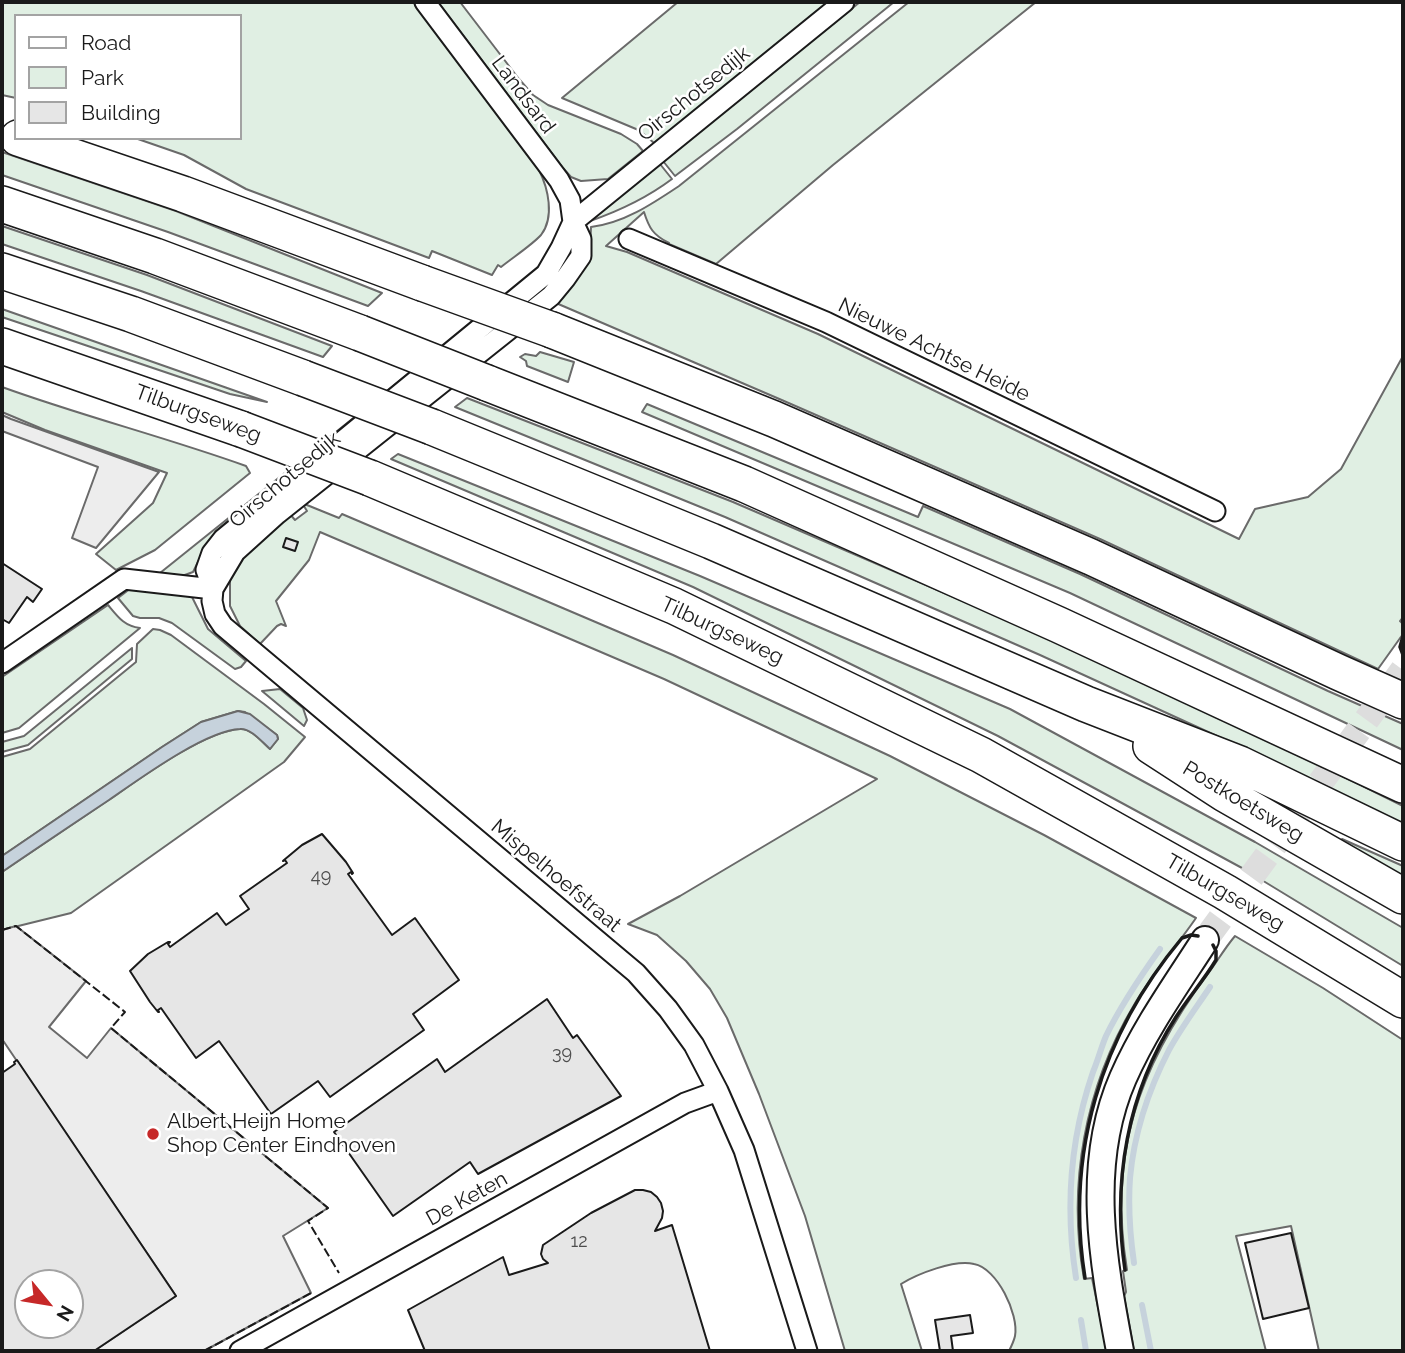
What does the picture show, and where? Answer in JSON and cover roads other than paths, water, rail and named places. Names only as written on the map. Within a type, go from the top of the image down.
[{"type":"highway","points":[[23,140],[183,194],[552,330],[774,419],[1091,557],[1403,701]]},
{"type":"highway","points":[[2,204],[155,256],[360,333],[744,484],[1059,625],[1403,785]]},
{"type":"highway","points":[[2,271],[131,314],[432,427],[711,541],[1086,704],[1240,764],[1403,844]]},
{"type":"highway","name":"Tilburgseweg","points":[[2,346],[240,429],[370,478],[674,607],[981,755],[1225,891],[1403,1000]]},
{"type":"highway","name":"Postkoetsweg","points":[[1086,704],[1225,794],[1403,896]]},
{"type":"street","name":"Landsard","points":[[425,2],[559,180],[569,201],[573,222]]},
{"type":"street","name":"Oirschotsedijk","points":[[213,589],[236,552],[277,514],[551,296],[581,256],[581,239],[573,222],[844,2]]},
{"type":"street","name":"Nieuwe Achtse Heide","points":[[629,239],[826,322],[1215,511]]},
{"type":"street","points":[[2,663],[124,579],[213,589]]},
{"type":"street","name":"Mispelhoefstraat","points":[[213,589],[215,614],[223,626],[636,973],[668,1009],[694,1045],[744,1150],[807,1351]]},
{"type":"street","points":[[1120,1351],[1101,1225],[1099,1188],[1108,1124],[1122,1079],[1146,1030],[1205,940]]},
{"type":"street","name":"De Keten","points":[[240,1351],[685,1104],[718,1091]]},
{"type":"waterway","points":[[1076,1278],[1070,1200],[1075,1148],[1085,1097],[1106,1036],[1131,991],[1160,949]]},
{"type":"waterway","points":[[1134,1263],[1129,1189],[1139,1128],[1155,1080],[1169,1050],[1210,987]]},
{"type":"waterway","points":[[1142,1305],[1151,1351]]},
{"type":"waterway","points":[[1081,1320],[1086,1351]]},
{"type":"tunnel","points":[[1205,940],[1403,670]]},
{"type":"place","name":"Albert Heijn Home Shop Center Eindhoven","points":[[153,1134]]}]
